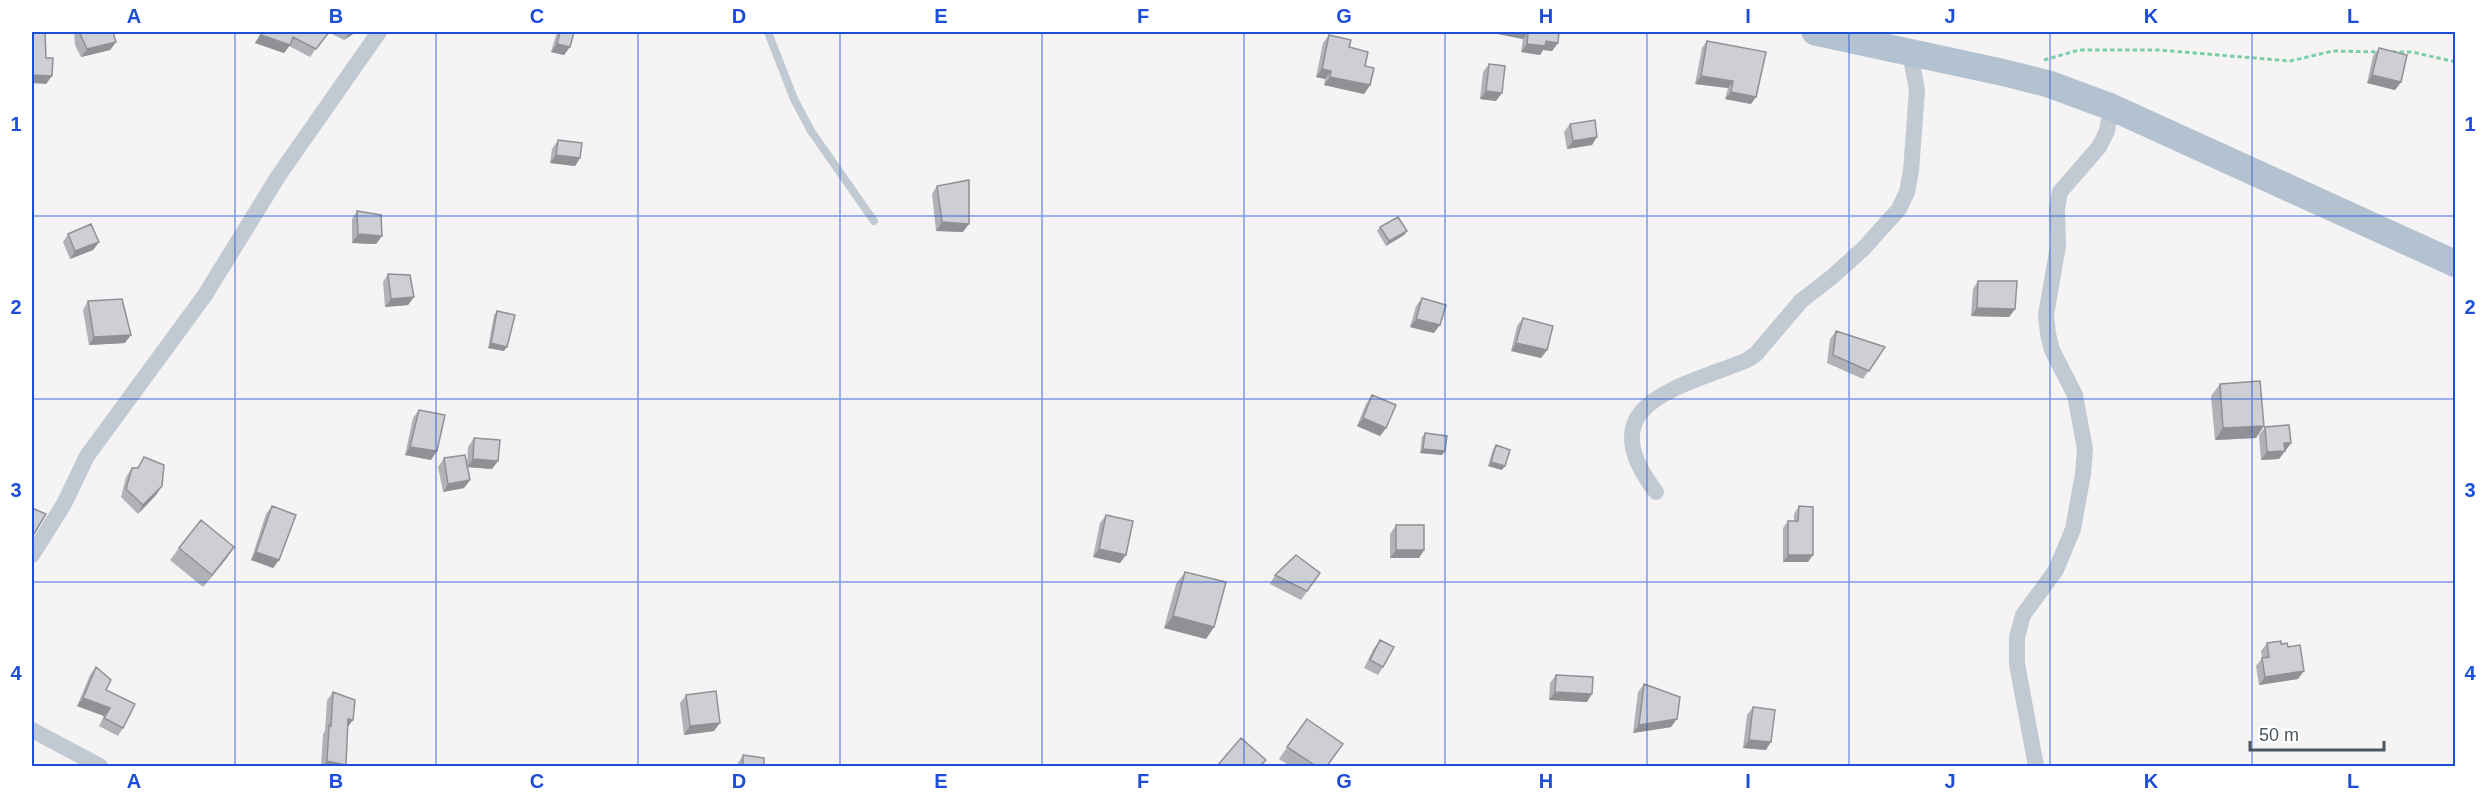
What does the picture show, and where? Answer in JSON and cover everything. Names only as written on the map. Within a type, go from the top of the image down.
[{"type":"main road","points":[[1815,32],[2049,84],[2111,107],[2456,264]]},
{"type":"street","points":[[32,555],[64,504],[87,456],[205,296],[279,175],[379,32]]},
{"type":"street","points":[[1656,492],[1641,472],[1633,453],[1632,428],[1638,413],[1651,401],[1681,386],[1747,360],[1756,354],[1800,301],[1864,248],[1899,209],[1907,192],[1917,90],[1910,53]]},
{"type":"street","points":[[2036,766],[2017,664],[2017,637],[2023,615],[2056,570],[2073,530],[2085,449],[2074,395],[2052,350],[2048,334],[2046,315],[2058,246],[2057,208],[2060,192],[2099,147],[2107,131],[2111,107]]},
{"type":"street","points":[[32,730],[100,766]]},
{"type":"lane","points":[[768,32],[794,99],[811,131],[874,221]]},
{"type":"path","points":[[2034,62],[2079,50],[2159,50],[2290,61],[2332,51],[2412,52],[2456,62]]},
{"type":"building","points":[[32,32],[45,32],[46,58],[53,58],[52,76],[32,75]]},
{"type":"building","points":[[80,32],[113,32],[116,42],[87,49]]},
{"type":"building","points":[[262,32],[329,32],[316,49],[293,37],[290,45],[261,35]]},
{"type":"building","points":[[560,32],[574,32],[570,47],[557,44]]},
{"type":"building","points":[[1528,32],[1559,32],[1558,43],[1546,41],[1545,46],[1527,44]]},
{"type":"building","points":[[1329,35],[1351,40],[1349,47],[1368,52],[1365,66],[1374,68],[1370,85],[1330,77],[1331,71],[1322,69]]},
{"type":"building","points":[[1707,41],[1766,52],[1756,97],[1731,92],[1733,81],[1701,76]]},
{"type":"building","points":[[2379,48],[2407,55],[2401,82],[2372,75]]},
{"type":"building","points":[[1489,64],[1505,66],[1502,93],[1486,91]]},
{"type":"building","points":[[1595,120],[1597,137],[1573,141],[1570,124]]},
{"type":"building","points":[[558,140],[582,143],[580,158],[556,155]]},
{"type":"building","points":[[969,180],[969,224],[942,222],[937,186]]},
{"type":"building","points":[[357,211],[381,215],[382,236],[358,234]]},
{"type":"building","points":[[1398,217],[1407,231],[1389,241],[1380,227]]},
{"type":"building","points":[[91,224],[99,242],[75,251],[68,234]]},
{"type":"building","points":[[388,274],[410,275],[414,297],[391,299]]},
{"type":"building","points":[[1978,281],[2017,281],[2015,309],[1977,308]]},
{"type":"building","points":[[1422,298],[1446,305],[1440,325],[1416,319]]},
{"type":"building","points":[[122,299],[131,335],[94,337],[88,301]]},
{"type":"building","points":[[497,311],[515,315],[507,347],[491,343]]},
{"type":"building","points":[[1523,318],[1553,326],[1547,350],[1516,343]]},
{"type":"building","points":[[1836,331],[1885,347],[1869,371],[1833,355]]},
{"type":"building","points":[[2260,381],[2264,426],[2223,428],[2220,384]]},
{"type":"building","points":[[1372,395],[1396,405],[1386,428],[1363,418]]},
{"type":"building","points":[[419,410],[445,415],[437,451],[410,447]]},
{"type":"building","points":[[2289,425],[2291,443],[2284,443],[2285,451],[2267,452],[2265,427]]},
{"type":"building","points":[[1425,433],[1447,436],[1445,451],[1423,449]]},
{"type":"building","points":[[474,438],[500,440],[498,461],[473,459]]},
{"type":"building","points":[[1496,445],[1510,450],[1505,466],[1491,462]]},
{"type":"building","points":[[465,455],[470,480],[448,484],[444,458]]},
{"type":"building","points":[[144,457],[164,465],[162,486],[143,505],[126,489],[132,468],[138,468]]},
{"type":"building","points":[[272,506],[296,515],[279,560],[256,552]]},
{"type":"building","points":[[1799,506],[1813,507],[1813,555],[1788,555],[1788,521],[1798,521]]},
{"type":"building","points":[[32,508],[46,514],[32,537]]},
{"type":"building","points":[[1106,515],[1133,521],[1126,555],[1099,549]]},
{"type":"building","points":[[201,520],[234,547],[212,575],[179,548]]},
{"type":"building","points":[[1396,525],[1424,525],[1424,550],[1396,550]]},
{"type":"building","points":[[1296,555],[1320,573],[1307,591],[1275,575]]},
{"type":"building","points":[[1185,572],[1226,582],[1214,627],[1173,616]]},
{"type":"building","points":[[1380,640],[1394,647],[1383,667],[1370,660]]},
{"type":"building","points":[[2281,641],[2281,644],[2287,643],[2288,647],[2300,645],[2304,671],[2265,677],[2262,658],[2269,657],[2267,643]]},
{"type":"building","points":[[96,667],[111,680],[106,690],[135,704],[123,728],[104,718],[110,708],[83,698]]},
{"type":"building","points":[[1556,675],[1593,677],[1592,694],[1555,692]]},
{"type":"building","points":[[1644,684],[1680,697],[1677,719],[1639,725]]},
{"type":"building","points":[[716,691],[720,723],[690,726],[686,695]]},
{"type":"building","points":[[333,692],[355,700],[353,720],[348,719],[346,765],[327,761]]},
{"type":"building","points":[[1753,707],[1775,710],[1771,742],[1749,740]]},
{"type":"building","points":[[1307,719],[1343,744],[1327,766],[1316,766],[1287,747]]},
{"type":"building","points":[[1241,738],[1266,760],[1260,766],[1217,766]]},
{"type":"building","points":[[743,755],[764,758],[764,766],[743,766]]}]
